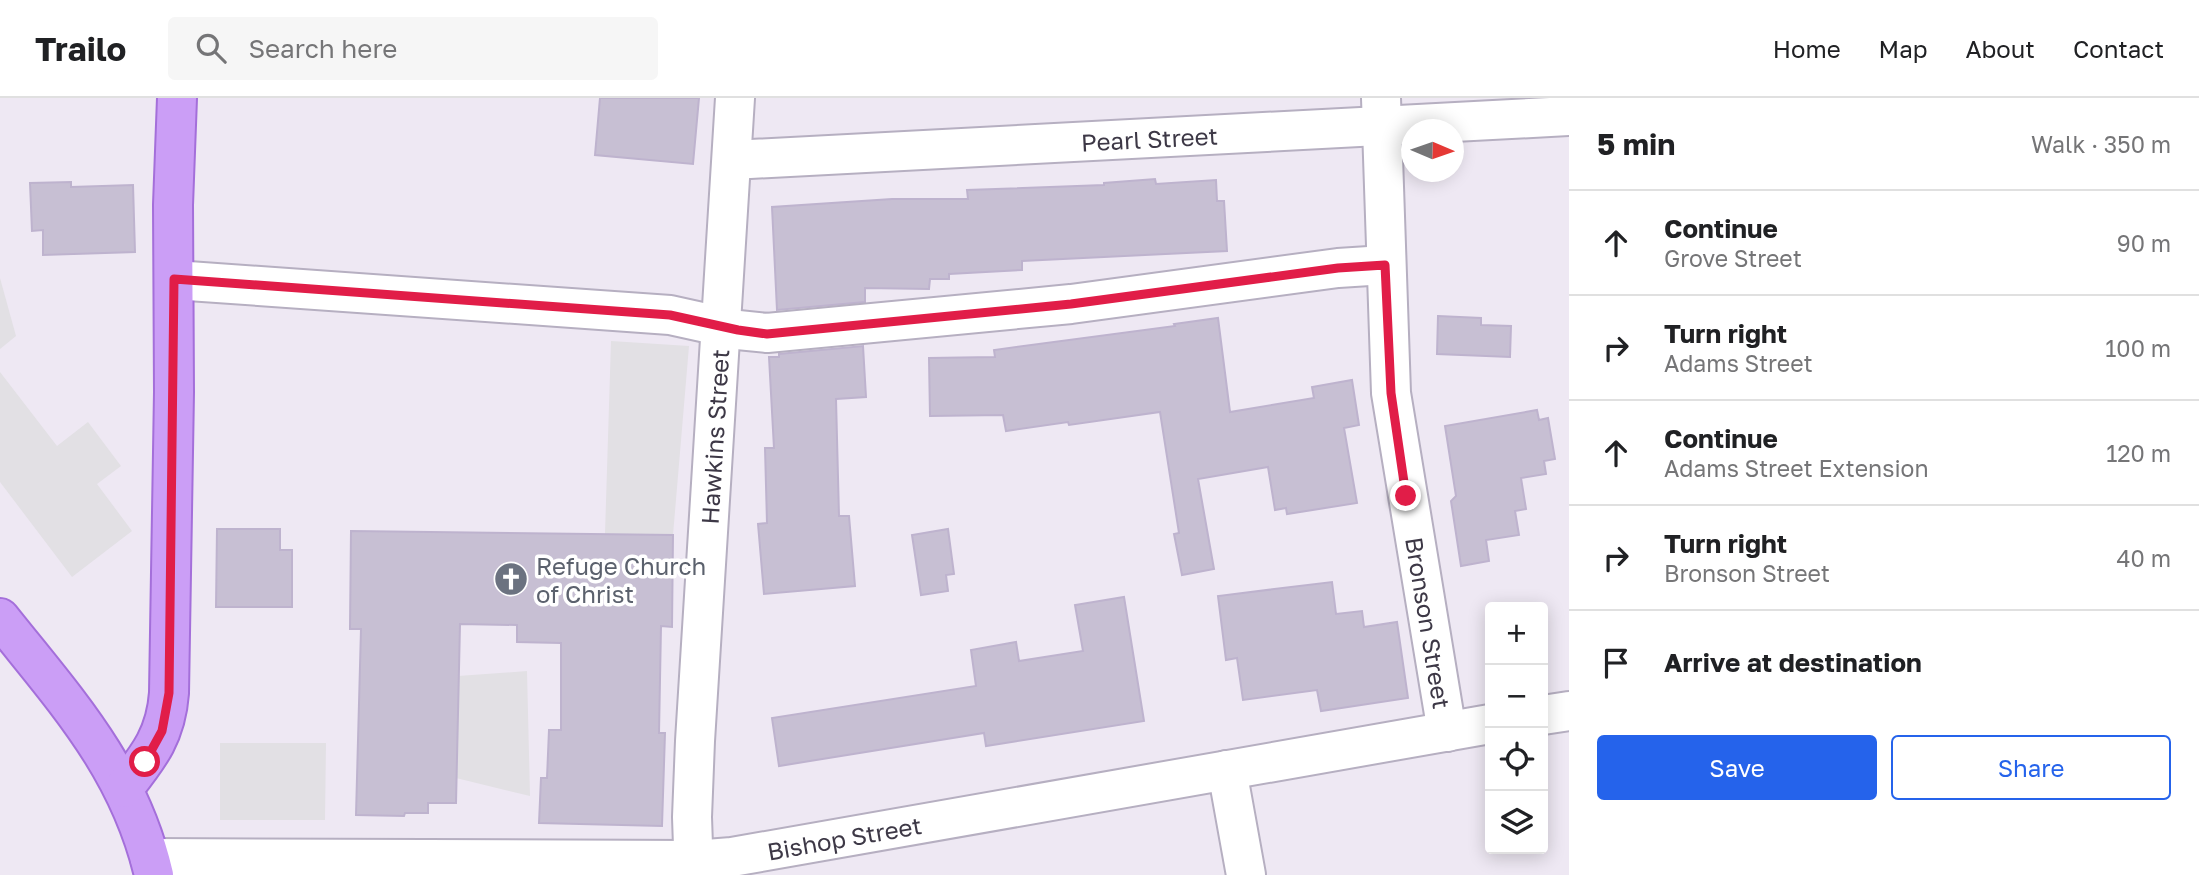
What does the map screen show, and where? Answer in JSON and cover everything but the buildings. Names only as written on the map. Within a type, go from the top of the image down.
[{"type":"main road","points":[[124,788],[158,741],[168,708],[177,98]]},
{"type":"main road","points":[[0,618],[86,726],[124,788],[142,829],[152,867]]},
{"type":"street","name":"Hawkins Street","points":[[694,867],[692,817],[695,741],[736,98]]},
{"type":"street","name":"Pearl Street","points":[[732,160],[1381,112],[1569,116]]},
{"type":"street","name":"Bronson Street","points":[[1381,112],[1393,417],[1447,732]]},
{"type":"street","points":[[174,279],[670,315],[753,332],[780,333],[1071,304],[1338,268],[1385,265]]},
{"type":"street","points":[[1548,714],[1569,711]]},
{"type":"street","name":"Bishop Street","points":[[152,867],[694,867],[769,851],[1485,725]]},
{"type":"street","points":[[1227,770],[1246,875]]},
{"type":"shaded area","points":[[0,278],[16,336],[0,349]]},
{"type":"shaded area","points":[[611,341],[689,346],[673,535],[605,534]]},
{"type":"shaded area","points":[[0,372],[57,446],[88,422],[121,466],[97,484],[132,531],[72,577],[0,482]]},
{"type":"shaded area","points":[[527,671],[530,796],[456,778],[458,676]]},
{"type":"shaded area","points":[[220,743],[326,743],[325,820],[220,820]]},
{"type":"place","name":"Refuge Church of Christ","points":[[511,579]]},
{"type":"route","points":[[145,762],[158,741],[166,720],[169,693],[174,279],[670,315],[767,334],[1071,304],[1338,268],[1385,265],[1393,417],[1406,496]]}]
